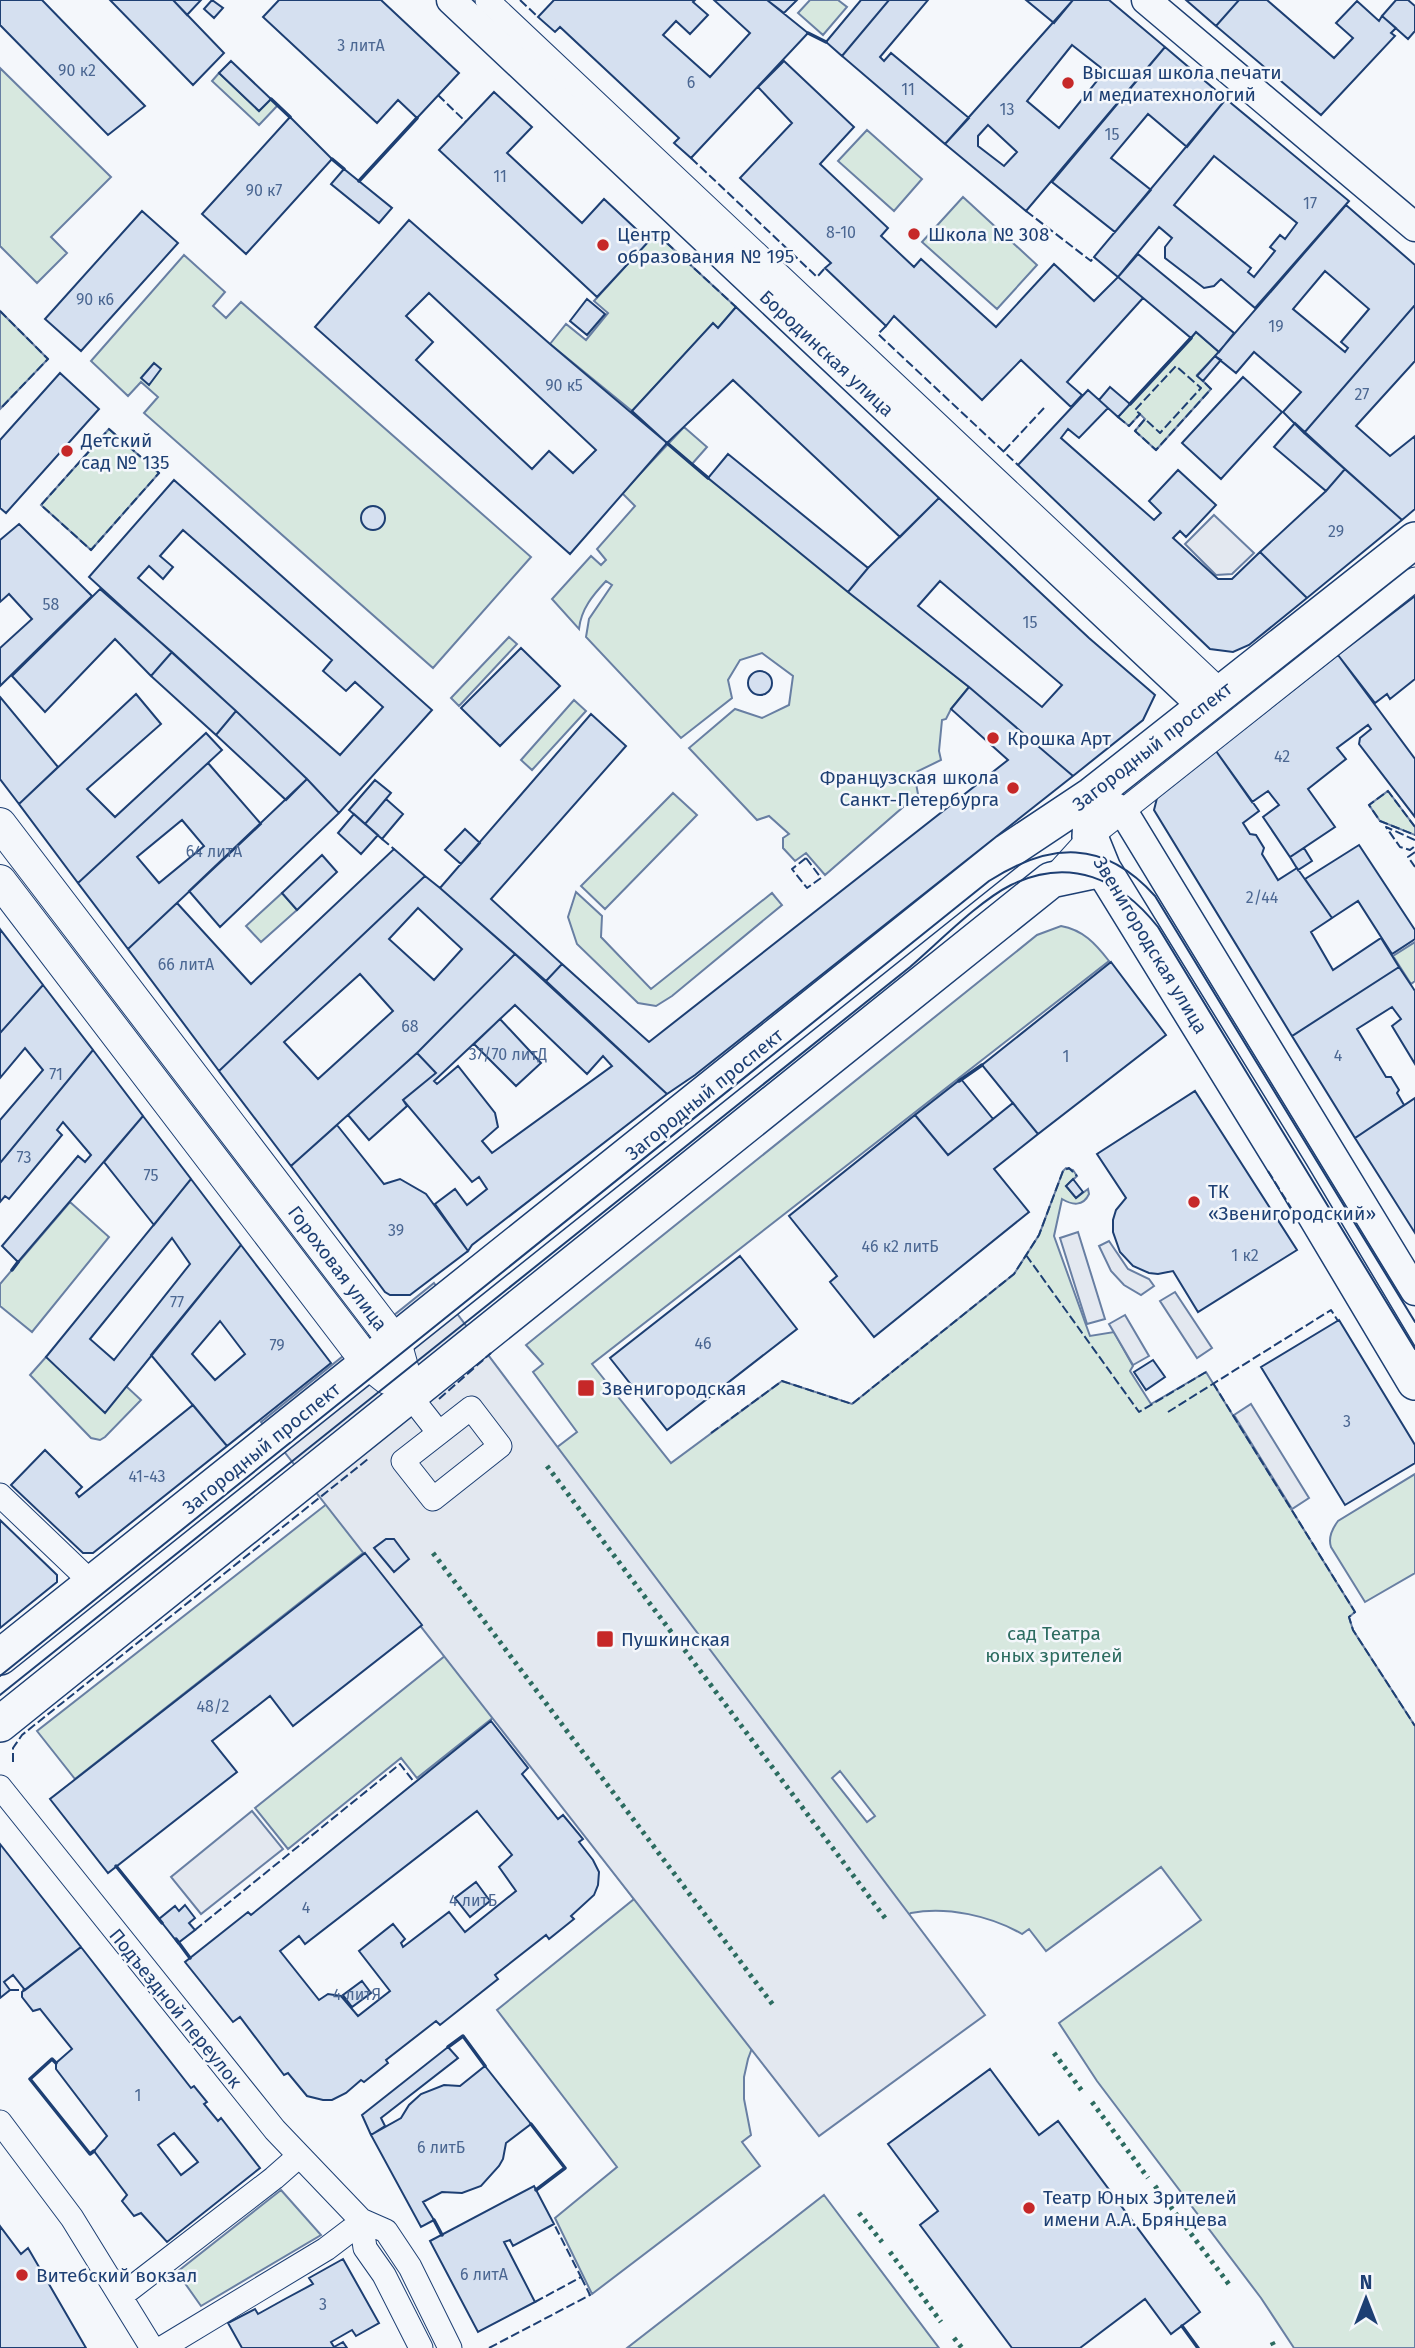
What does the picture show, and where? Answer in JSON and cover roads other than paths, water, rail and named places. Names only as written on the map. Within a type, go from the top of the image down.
[{"type":"main road","name":"Загородный проспект","points":[[0,1657],[1008,851],[1092,795],[1415,540]]},
{"type":"main road","name":"Звенигородская улица","points":[[1092,795],[1090,837],[1103,869],[1291,1174],[1415,1382]]},
{"type":"main road","name":"Гороховая улица","points":[[0,824],[395,1342],[410,1396]]},
{"type":"main road","name":"Загородный проспект","points":[[0,1724],[1051,880],[1103,869]]},
{"type":"main road","name":"Гороховая улица","points":[[0,881],[368,1363],[410,1396]]},
{"type":"street","name":"Бородинская улица","points":[[451,0],[1212,700]]},
{"type":"street","name":"Бородинская улица","points":[[487,0],[1212,700]]},
{"type":"street","points":[[1146,0],[1415,227]]},
{"type":"street","name":"Загородный проспект","points":[[1051,880],[1090,837],[1415,579]]},
{"type":"street","points":[[1092,795],[1123,811],[1415,1291]]},
{"type":"street","points":[[410,1396],[439,1433]]},
{"type":"street","points":[[0,1495],[92,1583]]},
{"type":"street","name":"Подъездной переулок","points":[[0,1787],[275,2130],[356,2225],[386,2231],[426,2297],[450,2348]]},
{"type":"street","points":[[0,2122],[72,2218],[152,2348]]},
{"type":"street","points":[[121,2296],[299,2156]]},
{"type":"street","points":[[162,2348],[326,2249],[356,2225],[365,2248],[384,2275],[421,2348]]},
{"type":"tram line","points":[[0,1676],[989,881],[1034,859],[1076,852],[1096,856],[1116,864],[1136,877],[1155,896],[1415,1322]]},
{"type":"tram line","points":[[0,1695],[910,967],[973,911],[1011,885],[1033,877],[1054,873],[1092,877],[1127,896],[1158,927],[1415,1349]]},
{"type":"place","name":"Высшая школа печати и медиатехнологий","points":[[1068,83]]},
{"type":"place","name":"Школа № 308","points":[[914,234]]},
{"type":"place","name":"Центр образования № 195","points":[[603,245]]},
{"type":"place","name":"Детский сад № 135","points":[[67,451]]},
{"type":"place","name":"Крошка Арт","points":[[993,738]]},
{"type":"place","name":"Французская школа Санкт-Петербурга","points":[[1013,788]]},
{"type":"place","name":"ТК «Звенигородский»","points":[[1194,1202]]},
{"type":"place","name":"Звенигородская","points":[[586,1388]]},
{"type":"place","name":"Пушкинская","points":[[605,1639]]},
{"type":"place","name":"Театр Юных Зрителей имени А.А. Брянцева","points":[[1029,2208]]},
{"type":"place","name":"Витебский вокзал","points":[[22,2275]]},
{"type":"park label","name":"сад Театра юных зрителей","points":[[1054,1644]]}]
